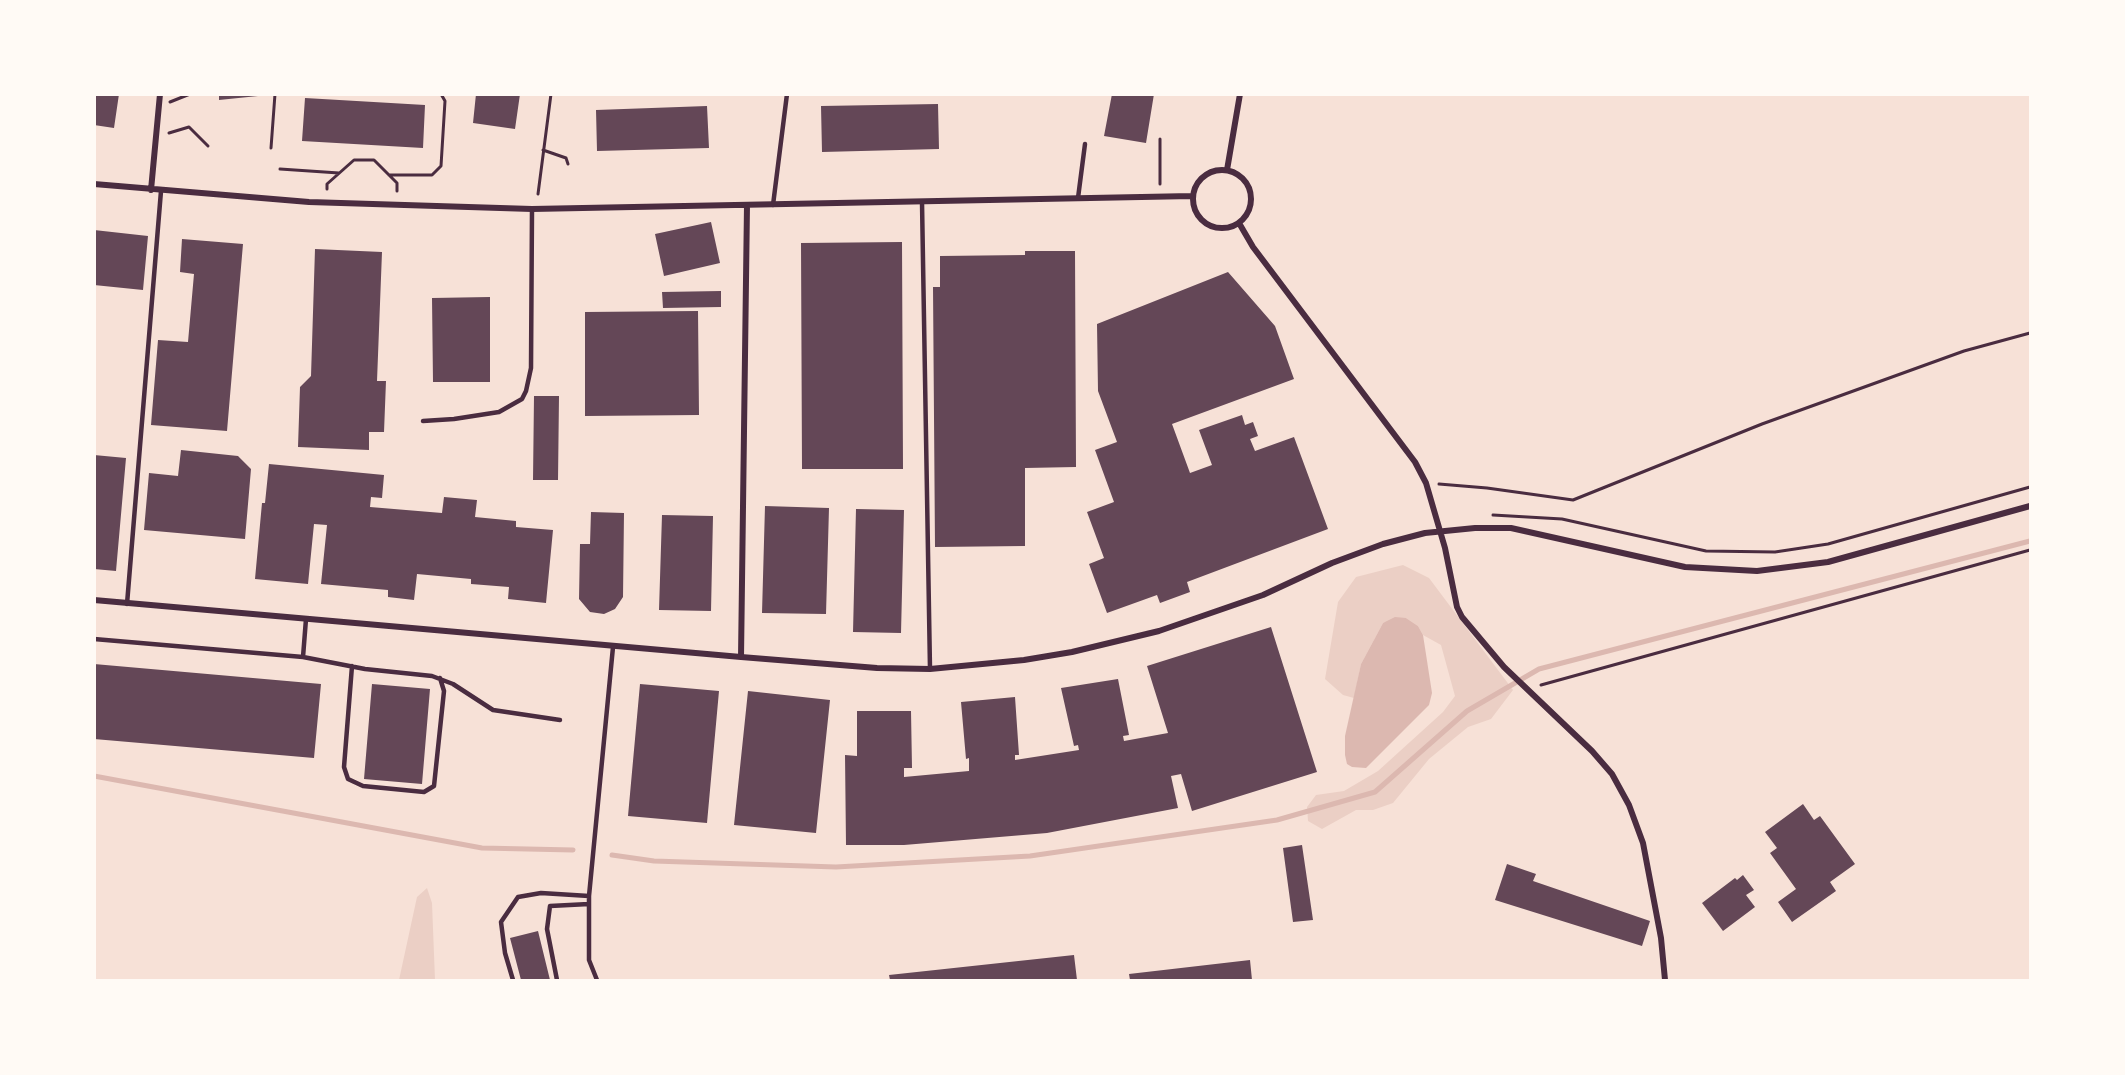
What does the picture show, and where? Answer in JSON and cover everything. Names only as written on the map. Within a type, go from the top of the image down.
[{"type":"street","points":[[151,190],[160,94]]},
{"type":"street","points":[[1227,170],[1240,94]]},
{"type":"street","points":[[1217,170],[1227,170],[1242,177],[1251,192],[1250,210],[1239,223],[1221,229],[1203,222],[1196,215],[1192,196],[1200,179],[1217,170]]},
{"type":"street","points":[[94,184],[309,202],[532,210],[1192,196]]},
{"type":"street","points":[[741,657],[747,205]]},
{"type":"street","points":[[1239,223],[1253,247],[1415,462],[1426,483],[1440,531],[1457,607],[1478,638],[1592,751],[1612,774],[1629,805],[1645,854],[1661,938],[1665,981]]},
{"type":"street","points":[[94,600],[741,657],[878,668],[930,669],[1024,660],[1072,652],[1160,631],[1263,595],[1332,563],[1383,544],[1440,531],[1511,528],[1685,567],[1757,571],[1806,567],[1837,560],[2031,506]]},
{"type":"lane","points":[[773,205],[788,94]]},
{"type":"lane","points":[[1078,198],[1085,144]]},
{"type":"lane","points":[[127,604],[161,191]]},
{"type":"lane","points":[[922,202],[930,669]]},
{"type":"lane","points":[[423,421],[499,412],[522,399],[531,368],[532,210]]},
{"type":"lane","points":[[303,657],[306,620]]},
{"type":"lane","points":[[94,639],[303,657],[440,678],[493,710],[560,720]]},
{"type":"lane","points":[[597,981],[589,960],[589,896],[613,646]]},
{"type":"lane","points":[[352,666],[344,768],[348,779],[363,786],[424,792],[434,786],[444,692],[440,678]]},
{"type":"lane","points":[[513,981],[505,953],[501,922],[518,897],[541,893],[589,896]]},
{"type":"lane","points":[[556,981],[547,929],[550,906],[589,904]]},
{"type":"path","points":[[159,106],[188,98],[190,94]]},
{"type":"path","points":[[271,148],[275,94]]},
{"type":"path","points":[[389,175],[432,175],[441,166],[445,101],[441,94]]},
{"type":"path","points":[[538,194],[551,94]]},
{"type":"path","points":[[156,138],[189,127],[208,146]]},
{"type":"path","points":[[1160,139],[1162,195]]},
{"type":"path","points":[[543,150],[566,158],[568,164]]},
{"type":"path","points":[[442,156],[447,157]]},
{"type":"path","points":[[327,189],[327,184],[354,160],[374,160],[397,183],[398,191]]},
{"type":"path","points":[[280,169],[339,173]]},
{"type":"path","points":[[1426,483],[1487,488],[1573,500],[1762,424],[1965,351],[2031,333]]},
{"type":"path","points":[[1497,513],[1562,519],[1706,551],[1775,552],[1839,541],[2031,488]]},
{"type":"path","points":[[1527,688],[2031,550]]},
{"type":"shaded area","points":[[1403,565],[1429,578],[1513,690],[1491,719],[1468,727],[1429,759],[1393,803],[1373,810],[1356,810],[1322,829],[1308,821],[1307,807],[1316,795],[1344,791],[1378,771],[1443,712],[1455,696],[1441,645],[1423,635],[1418,626],[1406,618],[1383,623],[1361,664],[1354,698],[1343,695],[1325,679],[1338,602],[1356,577]]},
{"type":"shaded area","points":[[1395,617],[1406,618],[1418,626],[1423,635],[1432,693],[1429,705],[1366,768],[1352,767],[1347,764],[1345,736],[1361,664],[1383,623]]},
{"type":"shaded area","points":[[427,888],[432,903],[435,980],[399,980],[417,897]]},
{"type":"building","points":[[94,94],[119,94],[114,128],[94,125]]},
{"type":"building","points":[[219,94],[258,94],[258,96],[219,100]]},
{"type":"building","points":[[476,94],[520,94],[515,129],[473,123]]},
{"type":"building","points":[[1112,94],[1154,94],[1146,143],[1104,136]]},
{"type":"building","points":[[305,98],[425,105],[423,148],[302,141]]},
{"type":"building","points":[[938,104],[939,149],[822,152],[821,106]]},
{"type":"building","points":[[707,106],[709,148],[597,151],[596,110]]},
{"type":"building","points":[[711,222],[720,263],[664,276],[655,234]]},
{"type":"building","points":[[94,230],[148,236],[143,290],[94,285]]},
{"type":"building","points":[[182,239],[243,244],[227,431],[151,425],[158,340],[188,342],[194,274],[180,272]]},
{"type":"building","points":[[902,242],[903,469],[802,469],[801,243]]},
{"type":"building","points":[[315,249],[382,252],[377,381],[386,381],[384,432],[369,432],[369,450],[298,447],[300,387],[311,376]]},
{"type":"building","points":[[1025,251],[1075,251],[1076,467],[1025,468],[1025,546],[935,547],[933,287],[940,287],[940,256],[1025,255]]},
{"type":"building","points":[[1228,272],[1275,326],[1294,379],[1172,424],[1190,473],[1212,465],[1199,430],[1242,415],[1245,425],[1253,422],[1258,436],[1250,439],[1255,451],[1294,437],[1328,529],[1187,582],[1190,592],[1160,603],[1157,595],[1107,613],[1089,564],[1104,558],[1087,512],[1114,502],[1095,450],[1117,442],[1098,391],[1097,324]]},
{"type":"building","points":[[721,291],[721,307],[663,308],[662,292]]},
{"type":"building","points":[[490,297],[490,382],[433,382],[432,298]]},
{"type":"building","points":[[698,311],[699,415],[585,416],[585,312]]},
{"type":"building","points":[[534,396],[559,396],[558,480],[533,480]]},
{"type":"building","points":[[181,450],[238,456],[251,469],[245,539],[144,530],[149,473],[178,476]]},
{"type":"building","points":[[94,455],[126,458],[116,571],[94,569]]},
{"type":"building","points":[[269,464],[384,475],[382,498],[371,497],[370,507],[442,513],[444,497],[477,500],[475,517],[516,521],[516,527],[553,530],[546,603],[508,599],[509,587],[471,584],[471,579],[417,574],[414,600],[388,597],[388,590],[321,584],[327,525],[314,524],[308,584],[255,579],[262,503],[265,503]]},
{"type":"building","points":[[765,506],[829,508],[826,614],[762,613]]},
{"type":"building","points":[[856,509],[904,510],[901,633],[853,632]]},
{"type":"building","points":[[591,512],[624,513],[623,597],[615,609],[604,614],[590,612],[579,599],[580,544],[590,544]]},
{"type":"building","points":[[662,515],[713,516],[711,611],[659,610]]},
{"type":"building","points":[[1271,627],[1317,772],[1192,811],[1181,774],[1171,776],[1178,808],[1047,833],[904,845],[846,845],[845,755],[857,756],[857,711],[911,711],[912,768],[904,768],[904,777],[969,771],[961,702],[1015,697],[1019,755],[1015,755],[1015,760],[1079,750],[1078,745],[1074,746],[1061,688],[1118,679],[1129,735],[1123,736],[1124,741],[1168,733],[1147,666]]},
{"type":"building","points":[[94,664],[321,684],[314,758],[94,739]]},
{"type":"building","points":[[372,684],[430,689],[422,784],[364,779]]},
{"type":"building","points":[[640,684],[719,691],[707,823],[628,816]]},
{"type":"building","points":[[748,691],[830,700],[816,833],[734,825]]},
{"type":"building","points":[[1803,804],[1814,820],[1820,816],[1855,864],[1830,882],[1836,891],[1792,922],[1778,902],[1796,889],[1770,853],[1777,848],[1765,832]]},
{"type":"building","points":[[1302,845],[1313,920],[1293,922],[1283,848]]},
{"type":"building","points":[[1507,864],[1536,874],[1533,881],[1650,921],[1642,946],[1495,900]]},
{"type":"building","points":[[1743,875],[1754,890],[1746,895],[1755,907],[1723,931],[1702,903],[1735,878],[1737,880]]},
{"type":"building","points":[[538,931],[550,980],[521,980],[510,938]]},
{"type":"building","points":[[1074,955],[1077,980],[890,980],[889,975]]},
{"type":"building","points":[[1250,960],[1252,980],[1130,980],[1129,974]]},
{"type":"waterway","points":[[612,855],[654,861],[836,867],[1030,856],[1277,820],[1375,792],[1467,711],[1539,669],[2030,541]]},
{"type":"waterway","points":[[94,776],[482,848],[573,850]]}]
